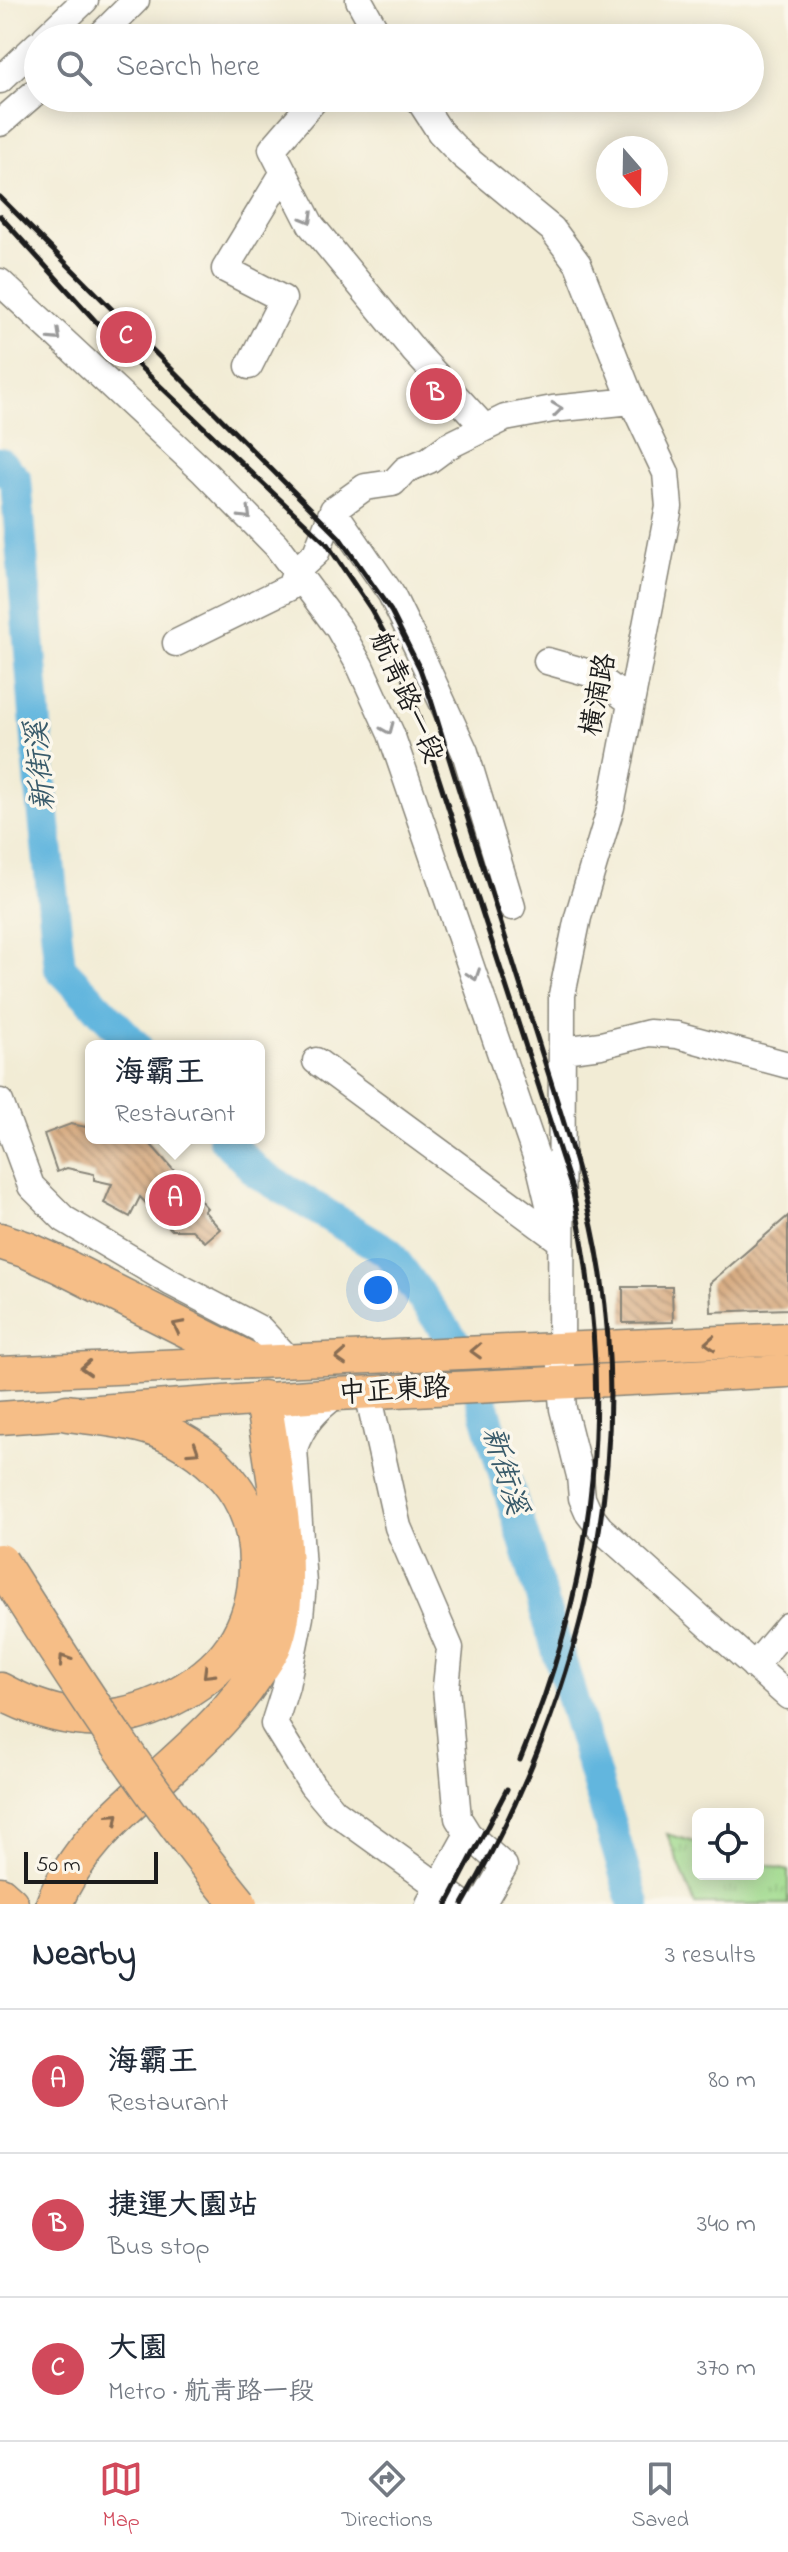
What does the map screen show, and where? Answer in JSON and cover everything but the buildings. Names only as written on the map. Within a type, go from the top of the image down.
[{"type":"highway","points":[[0,1241],[27,1250],[265,1361]]},
{"type":"highway","points":[[54,1904],[64,1878],[103,1827],[219,1724],[273,1646],[280,1615],[284,1553],[263,1399]]},
{"type":"highway","points":[[0,1691],[24,1703],[62,1715],[88,1719],[133,1712],[173,1698],[201,1681],[233,1647],[245,1624],[256,1585],[257,1555],[249,1519],[234,1487],[205,1457],[156,1429],[126,1421],[67,1413]]},
{"type":"highway","points":[[0,1562],[123,1748],[239,1904]]},
{"type":"highway","points":[[0,1895],[10,1904]]},
{"type":"main road","name":"中正東路","points":[[0,1373],[788,1339]]},
{"type":"main road","points":[[263,1399],[265,1361]]},
{"type":"main road","name":"中正東路","points":[[0,1418],[352,1393],[788,1371]]},
{"type":"street","points":[[60,24],[85,0]]},
{"type":"street","points":[[112,24],[136,0]]},
{"type":"street","points":[[359,0],[369,24]]},
{"type":"street","points":[[0,80],[24,57]]},
{"type":"street","points":[[0,123],[24,102]]},
{"type":"street","points":[[249,366],[283,299],[225,269],[278,160],[307,112]]},
{"type":"street","name":"橫湳路","points":[[427,112],[440,132],[462,155],[552,229],[578,264],[632,401],[666,473],[669,507],[611,807],[578,917],[562,995],[560,1247],[546,1348],[547,1385],[566,1423],[580,1476],[582,1498],[589,1514],[600,1528],[788,1696]]},
{"type":"street","points":[[278,160],[311,225],[415,352],[485,428]]},
{"type":"street","name":"航青路一段","points":[[0,282],[204,472],[276,545],[339,629],[391,734],[541,1171],[560,1247]]},
{"type":"street","points":[[176,643],[290,587],[296,571],[316,553],[333,510],[365,487],[393,483],[405,470],[505,418],[632,401]]},
{"type":"street","points":[[333,510],[391,594],[465,752],[512,907]]},
{"type":"street","points":[[547,661],[593,674],[631,702]]},
{"type":"street","points":[[563,1050],[601,1045],[649,1033],[677,1035],[788,1065]]},
{"type":"street","points":[[316,1061],[560,1247]]},
{"type":"street","points":[[0,1102],[31,1186],[64,1219],[172,1283],[260,1329],[265,1361]]},
{"type":"street","points":[[294,1448],[302,1428],[315,1411],[352,1393],[398,1527],[450,1648],[446,1687],[455,1807],[461,1825],[468,1834],[504,1866],[482,1904]]},
{"type":"street","points":[[263,1399],[287,1420],[293,1433],[303,1584],[300,1617],[286,1686],[274,1724],[312,1785],[334,1811],[434,1896],[463,1904]]},
{"type":"street","points":[[754,1666],[788,1626]]},
{"type":"street","points":[[434,1896],[468,1834]]},
{"type":"green space","points":[[667,1834],[692,1841],[692,1880],[764,1880],[764,1864],[788,1871],[788,1904],[695,1904]]},
{"type":"waterway","name":"新街溪","points":[[0,463],[16,480],[41,787],[60,968],[130,1040]]},
{"type":"waterway","name":"新街溪","points":[[230,1144],[258,1173],[388,1252],[471,1364],[634,1904]]},
{"type":"railway","points":[[0,197],[339,537],[391,611],[420,669],[431,700],[582,1187],[601,1275],[609,1357],[609,1439],[601,1520],[585,1601],[563,1680],[535,1757],[502,1832],[463,1904]]},
{"type":"railway","points":[[0,216],[119,347],[327,544],[371,609],[390,644],[415,705],[572,1189],[586,1263],[594,1336],[596,1408],[592,1479],[583,1549],[568,1619],[547,1689],[520,1760]]},
{"type":"railway","points":[[447,1904],[507,1789]]},
{"type":"place","name":"大園","points":[[126,337]]},
{"type":"place","name":"捷運大園站","points":[[436,394]]},
{"type":"place","name":"海霸王","points":[[175,1200]]}]
